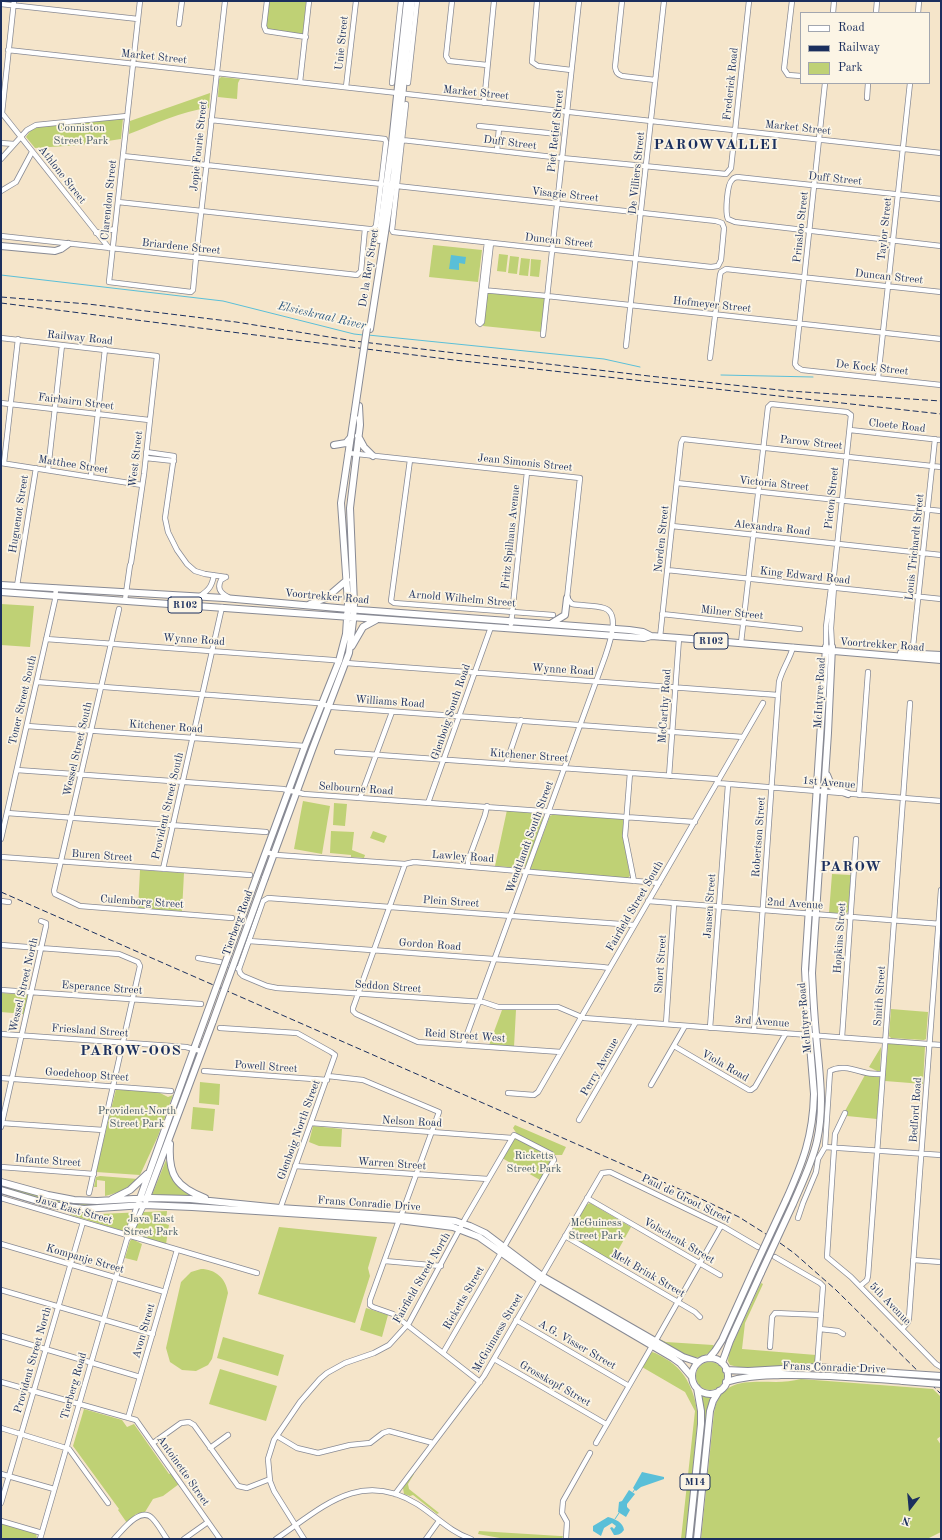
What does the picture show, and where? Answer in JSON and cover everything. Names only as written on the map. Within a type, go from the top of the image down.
[{"type":"main road","name":"De la Rey Street","points":[[351,609],[342,530],[341,504],[348,453],[394,175],[407,1]]},
{"type":"main road","name":"De la Rey Street","points":[[400,94],[412,1]]},
{"type":"main road","points":[[1,246],[55,251],[68,244]]},
{"type":"main road","name":"De la Rey Street","points":[[351,609],[350,508],[358,436],[359,406],[368,329]]},
{"type":"main road","points":[[358,436],[364,447],[373,456]]},
{"type":"main road","points":[[334,445],[346,443],[351,437]]},
{"type":"main road","points":[[342,530],[346,525],[348,490],[352,481]]},
{"type":"main road","points":[[302,605],[325,599],[347,580]]},
{"type":"main road","name":"Voortrekker Road","points":[[1,585],[230,598],[550,624],[612,632],[644,638],[650,636],[828,649],[941,660]]},
{"type":"main road","name":"Voortrekker Road","points":[[1,592],[491,627],[612,632]]},
{"type":"main road","points":[[550,624],[565,615],[568,598]]},
{"type":"main road","name":"Tierberg Road","points":[[144,1206],[329,706],[343,662],[346,634],[351,609]]},
{"type":"main road","name":"Tierberg Road","points":[[137,1206],[305,746],[322,704],[343,662],[349,654],[350,616]]},
{"type":"main road","points":[[349,654],[362,628],[370,622],[380,619]]},
{"type":"main road","name":"McIntyre Road","points":[[820,792],[826,768],[828,649]]},
{"type":"main road","name":"McIntyre Road","points":[[709,1358],[722,1340],[786,1200],[804,1158],[812,1125],[814,1094],[805,970],[811,914],[820,792],[828,649]]},
{"type":"main road","name":"Voortrekker Road","points":[[912,656],[941,655]]},
{"type":"main road","points":[[826,768],[830,786],[848,794]]},
{"type":"main road","name":"McIntyre Road","points":[[722,1363],[730,1341],[793,1204],[817,1142],[820,1121],[821,1081],[816,1036],[812,972],[811,914]]},
{"type":"main road","points":[[170,1136],[169,1161],[170,1168],[175,1179],[188,1191],[213,1201]]},
{"type":"main road","points":[[109,1200],[130,1190],[148,1173]]},
{"type":"main road","name":"Frans Conradie Drive","points":[[1,1182],[64,1199],[86,1201],[140,1198],[213,1201],[279,1210]]},
{"type":"main road","name":"Frans Conradie Drive","points":[[1,1190],[51,1205],[84,1209],[144,1206],[279,1210],[400,1218],[444,1225],[462,1226],[503,1250],[541,1278],[653,1344],[682,1358],[698,1362]]},
{"type":"main road","name":"Frans Conradie Drive","points":[[653,1344],[676,1361],[692,1377]]},
{"type":"main road","points":[[692,1377],[693,1369],[698,1362],[709,1358],[722,1363],[727,1374],[726,1382]]},
{"type":"main road","name":"Frans Conradie Drive","points":[[726,1370],[748,1371],[817,1367],[941,1376]]},
{"type":"main road","name":"Frans Conradie Drive","points":[[726,1382],[748,1376],[805,1375],[941,1384]]},
{"type":"main road","name":"M14","points":[[690,1539],[702,1411],[697,1388],[692,1377]]},
{"type":"main road","name":"M14","points":[[697,1539],[710,1411],[713,1401],[726,1382]]},
{"type":"main road","points":[[697,1388],[707,1393],[719,1391]]},
{"type":"street","name":"Clarendon Street","points":[[140,1],[115,229],[111,248],[109,282],[192,292]]},
{"type":"street","points":[[179,24],[182,1]]},
{"type":"street","name":"Jopie Fourie Street","points":[[192,292],[225,1]]},
{"type":"street","points":[[267,1],[264,26],[266,31],[306,37]]},
{"type":"street","points":[[300,82],[309,1]]},
{"type":"street","name":"Unie Street","points":[[346,87],[356,1]]},
{"type":"street","points":[[392,83],[401,1]]},
{"type":"street","points":[[408,83],[417,1]]},
{"type":"street","points":[[452,1],[447,58],[450,61],[487,65]]},
{"type":"street","points":[[484,103],[494,1]]},
{"type":"street","points":[[537,1],[532,62],[538,66],[571,70]]},
{"type":"street","name":"Piet Retief Street","points":[[543,335],[579,1]]},
{"type":"street","points":[[622,1],[615,67],[616,72],[618,75],[622,76],[655,80]]},
{"type":"street","name":"De Villiers Street","points":[[626,346],[642,212],[664,1]]},
{"type":"street","name":"Frederick Road","points":[[731,168],[749,1]]},
{"type":"street","points":[[792,1],[784,69],[788,75],[800,76]]},
{"type":"street","points":[[833,12],[834,1]]},
{"type":"street","points":[[876,12],[877,1]]},
{"type":"street","points":[[918,12],[919,1]]},
{"type":"street","points":[[1,4],[14,3],[138,19]]},
{"type":"street","points":[[1,113],[14,3]]},
{"type":"street","name":"Market Street","points":[[8,50],[941,153]]},
{"type":"street","name":"Prinsloo Street","points":[[802,370],[797,367],[795,363],[826,84]]},
{"type":"street","points":[[867,98],[868,84]]},
{"type":"street","name":"Taylor Street","points":[[878,378],[910,84]]},
{"type":"street","name":"De la Rey Street","points":[[392,231],[406,104]]},
{"type":"street","name":"Athlone Street","points":[[1,113],[96,233],[111,248]]},
{"type":"street","points":[[1,158],[29,129],[36,125],[127,116]]},
{"type":"street","name":"De la Rey Street","points":[[211,120],[384,138],[386,142],[377,224],[372,229],[365,229],[361,271],[359,274]]},
{"type":"street","points":[[479,126],[558,134]]},
{"type":"street","points":[[497,151],[499,128]]},
{"type":"street","name":"Duff Street","points":[[402,140],[723,175],[728,174],[731,168]]},
{"type":"street","points":[[1,143],[14,144]]},
{"type":"street","points":[[1,191],[16,182],[32,152]]},
{"type":"street","points":[[123,156],[382,184]]},
{"type":"street","name":"Duff Street","points":[[809,231],[735,222],[728,219],[726,213],[730,183],[732,179],[737,177],[941,199]]},
{"type":"street","name":"Visagie Street","points":[[397,186],[716,221],[722,223],[724,231],[721,260]]},
{"type":"street","points":[[118,202],[365,229]]},
{"type":"street","points":[[96,233],[115,229]]},
{"type":"street","name":"Duncan Street","points":[[392,231],[711,267],[718,266],[721,260]]},
{"type":"street","points":[[809,231],[941,246]]},
{"type":"street","name":"Briardene Street","points":[[1,236],[196,258],[359,274]]},
{"type":"street","points":[[484,291],[478,322],[480,324],[482,322],[489,242]]},
{"type":"street","name":"Duncan Street","points":[[715,315],[720,275],[723,270],[729,268],[941,292]]},
{"type":"street","name":"Hofmeyer Street","points":[[484,291],[547,296],[941,339]]},
{"type":"street","points":[[710,358],[715,315]]},
{"type":"street","name":"Railway Road","points":[[1,338],[157,356]]},
{"type":"street","points":[[2,463],[18,340]]},
{"type":"street","points":[[48,470],[62,345]]},
{"type":"street","points":[[91,476],[105,349]]},
{"type":"street","name":"West Street","points":[[125,600],[146,458],[157,356]]},
{"type":"street","name":"De Kock Street","points":[[802,370],[941,385]]},
{"type":"street","name":"Fairbairn Street","points":[[1,403],[149,420]]},
{"type":"street","name":"Picton Street","points":[[763,447],[768,407],[771,404],[847,412],[851,414],[837,544],[828,649]]},
{"type":"street","name":"Cloete Road","points":[[850,430],[938,439]]},
{"type":"street","name":"Parow Street","points":[[681,443],[682,440],[686,439],[941,466]]},
{"type":"street","name":"Louis Trichardt Street","points":[[912,656],[924,554],[932,466],[938,439]]},
{"type":"street","name":"Norden Street","points":[[660,637],[681,443]]},
{"type":"street","points":[[741,643],[763,447]]},
{"type":"street","points":[[146,452],[174,456],[165,525],[177,550],[187,564],[196,571],[226,576],[221,580],[219,588],[221,592],[230,598]]},
{"type":"street","name":"Jean Simonis Street","points":[[348,453],[580,478],[568,598]]},
{"type":"street","points":[[146,458],[174,461]]},
{"type":"street","name":"Arnold Wilhelm Street","points":[[410,460],[391,601],[394,603],[553,615]]},
{"type":"street","name":"Matthee Street","points":[[2,463],[142,485]]},
{"type":"street","name":"Huguenot Street","points":[[17,586],[36,468]]},
{"type":"street","name":"Fritz Spilhaus Avenue","points":[[510,628],[527,472]]},
{"type":"street","name":"Victoria Street","points":[[677,483],[941,511]]},
{"type":"street","name":"Alexandra Road","points":[[672,526],[941,555]]},
{"type":"street","name":"King Edward Road","points":[[667,570],[941,600]]},
{"type":"street","points":[[208,574],[213,582]]},
{"type":"street","points":[[200,596],[209,590],[213,582],[214,575]]},
{"type":"street","name":"Toner Street South","points":[[1,839],[56,588]]},
{"type":"street","points":[[568,598],[572,604],[607,610],[613,617],[612,632]]},
{"type":"street","name":"Provident Street South","points":[[163,869],[222,607]]},
{"type":"street","name":"Wessel Street South","points":[[54,893],[119,609]]},
{"type":"street","name":"Milner Street","points":[[662,614],[800,629]]},
{"type":"street","name":"Glenboig South Road","points":[[428,803],[491,627]]},
{"type":"street","name":"Wendtlandt South Street","points":[[463,1045],[565,768],[596,682],[612,632]]},
{"type":"street","name":"McCarthy Road","points":[[669,776],[679,638]]},
{"type":"street","name":"Wynne Road","points":[[46,639],[778,695]]},
{"type":"street","name":"Robertson Street","points":[[754,1031],[778,695],[781,672],[791,654],[793,647]]},
{"type":"street","points":[[859,795],[868,672]]},
{"type":"street","name":"Williams Road","points":[[36,682],[322,704],[392,712],[743,737]]},
{"type":"street","name":"Fairfield Street South","points":[[508,1093],[535,1094],[581,1018],[763,703]]},
{"type":"street","name":"Smith Street","points":[[860,1286],[868,1276],[910,703]]},
{"type":"street","points":[[360,798],[392,712]]},
{"type":"street","points":[[506,764],[507,757],[521,720]]},
{"type":"street","name":"Kitchener Road","points":[[26,726],[305,746]]},
{"type":"street","name":"Kitchener Street","points":[[337,752],[669,776],[718,782]]},
{"type":"street","name":"Selbourne Road","points":[[17,770],[289,790],[296,792],[360,798],[695,822]]},
{"type":"street","points":[[630,773],[626,817],[626,843],[634,881]]},
{"type":"street","name":"1st Avenue","points":[[718,782],[728,785],[941,801]]},
{"type":"street","name":"Jansen Street","points":[[710,1028],[728,785]]},
{"type":"street","points":[[468,867],[468,861],[486,813],[487,806]]},
{"type":"street","points":[[7,813],[266,832]]},
{"type":"street","name":"Hopkins Street","points":[[842,1037],[856,839]]},
{"type":"street","name":"Lawley Road","points":[[266,852],[273,854],[405,864],[411,862],[658,883]]},
{"type":"street","name":"Buren Street","points":[[1,857],[250,875]]},
{"type":"street","points":[[358,994],[405,864]]},
{"type":"street","name":"Bedford Road","points":[[902,1329],[908,1322],[909,1318],[929,1044],[940,924],[941,890]]},
{"type":"street","name":"Culemborg Street","points":[[54,893],[56,896],[80,906],[232,918]]},
{"type":"street","name":"Plein Street","points":[[249,941],[266,899],[634,925]]},
{"type":"street","points":[[1,901],[9,902]]},
{"type":"street","name":"2nd Avenue","points":[[648,901],[940,924]]},
{"type":"street","name":"Short Street","points":[[666,1024],[674,904]]},
{"type":"street","name":"Wessel Street North","points":[[1,1124],[42,949],[46,925],[41,921]]},
{"type":"street","points":[[239,969],[249,941]]},
{"type":"street","name":"Gordon Road","points":[[249,941],[609,968]]},
{"type":"street","points":[[1,946],[119,954],[138,962],[140,968],[89,1193]]},
{"type":"street","name":"Seddon Street","points":[[198,958],[220,962],[239,969],[243,976],[272,987],[480,1002],[498,1007],[558,1007],[581,1018]]},
{"type":"street","name":"Esperance Street","points":[[1,990],[202,1004]]},
{"type":"street","name":"Reid Street West","points":[[358,994],[353,1010],[356,1014],[418,1042],[561,1052]]},
{"type":"street","name":"3rd Avenue","points":[[581,1018],[941,1045]]},
{"type":"street","name":"Perry Avenue","points":[[579,1120],[636,1022]]},
{"type":"street","points":[[651,1085],[686,1026]]},
{"type":"street","name":"Glenboig North Street","points":[[220,1028],[297,1033],[334,1054],[335,1058],[279,1210]]},
{"type":"street","name":"Viola Road","points":[[674,1046],[749,1090],[752,1090],[786,1033]]},
{"type":"street","name":"Friesland Street","points":[[1,1034],[195,1047],[202,1049]]},
{"type":"street","points":[[798,1218],[816,1172],[819,1156],[825,1147],[830,1071],[843,1068],[861,1070],[866,1073],[883,1074]]},
{"type":"street","name":"Powell Street","points":[[204,1071],[363,1080],[439,1112],[432,1132]]},
{"type":"street","name":"Goedehoop Street","points":[[1,1078],[171,1091]]},
{"type":"street","points":[[834,1147],[835,1132],[845,1113]]},
{"type":"street","name":"Nelson Road","points":[[311,1123],[432,1132],[513,1136]]},
{"type":"street","points":[[1,1124],[103,1130]]},
{"type":"street","points":[[432,1132],[370,1305],[392,1314],[480,1382]]},
{"type":"street","name":"Fairfield Street North","points":[[304,1539],[274,1491],[270,1479],[268,1466],[269,1454],[277,1436],[302,1398],[320,1379],[345,1363],[374,1353],[389,1345],[407,1325],[513,1136]]},
{"type":"street","name":"Ricketts Street","points":[[443,1353],[554,1161],[554,1157],[551,1154],[513,1136]]},
{"type":"street","points":[[825,1147],[941,1155]]},
{"type":"street","name":"5th Avenue","points":[[834,1147],[826,1255],[860,1286],[936,1364],[941,1367]]},
{"type":"street","name":"Warren Street","points":[[295,1166],[488,1179]]},
{"type":"street","name":"Infante Street","points":[[1,1167],[94,1174]]},
{"type":"street","name":"McGuinness Street","points":[[395,1494],[480,1382],[601,1174],[604,1172]]},
{"type":"street","name":"Paul de Groot Street","points":[[604,1172],[610,1172],[721,1226],[758,1247]]},
{"type":"street","name":"Java East Street","points":[[1,1198],[128,1237],[257,1273]]},
{"type":"street","name":"Volschenk Street","points":[[587,1198],[720,1275]]},
{"type":"street","name":"Tierberg Road","points":[[40,1539],[137,1206]]},
{"type":"street","name":"Tierberg Road","points":[[128,1237],[144,1206]]},
{"type":"street","name":"Provident Street North","points":[[1,1503],[83,1222]]},
{"type":"street","points":[[596,1443],[721,1226]]},
{"type":"street","name":"Melt Brink Street","points":[[565,1236],[695,1312],[700,1317]]},
{"type":"street","name":"Kompanje Street","points":[[1,1244],[165,1292]]},
{"type":"street","name":"Avon Street","points":[[128,1418],[177,1250]]},
{"type":"street","points":[[775,1257],[822,1284],[823,1289],[817,1367]]},
{"type":"street","points":[[913,1260],[941,1262]]},
{"type":"street","points":[[385,1261],[441,1266]]},
{"type":"street","points":[[1,1290],[153,1334]]},
{"type":"street","points":[[770,1347],[772,1317],[775,1313],[821,1316]]},
{"type":"street","name":"A.G. Visser Street","points":[[516,1320],[629,1386]]},
{"type":"street","points":[[820,1329],[838,1331],[843,1334]]},
{"type":"street","points":[[1,1336],[140,1377]]},
{"type":"street","name":"Grosskopf Street","points":[[494,1359],[606,1424]]},
{"type":"street","points":[[1,1382],[128,1418]]},
{"type":"street","name":"Antoinette Street","points":[[128,1418],[138,1422],[220,1539]]},
{"type":"street","points":[[153,1444],[182,1423],[187,1422],[194,1425],[235,1483],[240,1487],[249,1487],[270,1479]]},
{"type":"street","points":[[1,1428],[66,1447],[73,1454],[108,1503]]},
{"type":"street","points":[[277,1436],[297,1448],[315,1453],[350,1445],[370,1443],[383,1433],[389,1431],[433,1443]]},
{"type":"street","points":[[210,1448],[228,1435]]},
{"type":"street","points":[[566,1539],[567,1522],[562,1513],[563,1501],[590,1453]]},
{"type":"street","points":[[1,1474],[54,1489]]},
{"type":"street","points":[[276,1539],[328,1502],[344,1496],[367,1491],[395,1494],[416,1504],[453,1531],[471,1539]]},
{"type":"street","points":[[114,1539],[134,1519],[144,1514],[152,1518],[167,1539]]},
{"type":"street","points":[[1,1521],[42,1532]]},
{"type":"street","points":[[426,1539],[439,1521]]},
{"type":"street","points":[[184,1539],[208,1522]]},
{"type":"green space","points":[[269,1],[306,2],[303,34],[301,35],[268,30],[266,26]]},
{"type":"green space","points":[[221,77],[240,79],[238,83],[237,99],[218,97],[219,79]]},
{"type":"green space","points":[[210,93],[209,108],[178,115],[129,134],[130,121]]},
{"type":"green space","name":"Conniston Street Park","points":[[123,118],[121,139],[81,145],[35,148],[26,137],[31,130],[39,127]]},
{"type":"green space","points":[[433,245],[482,250],[478,282],[429,277]]},
{"type":"green space","points":[[499,254],[508,255],[506,272],[497,271]]},
{"type":"green space","points":[[510,256],[519,257],[517,274],[508,273]]},
{"type":"green space","points":[[521,258],[530,259],[528,276],[519,275]]},
{"type":"green space","points":[[531,259],[541,260],[539,277],[530,276]]},
{"type":"green space","points":[[488,293],[545,298],[542,332],[483,326]]},
{"type":"green space","points":[[1,604],[34,606],[30,647],[1,645]]},
{"type":"green space","points":[[303,801],[330,806],[322,854],[294,849]]},
{"type":"green space","points":[[334,803],[347,804],[345,826],[333,825]]},
{"type":"green space","points":[[507,810],[541,813],[543,818],[527,865],[521,868],[495,866]]},
{"type":"green space","points":[[554,814],[623,819],[623,837],[630,876],[626,879],[532,871],[530,869],[550,816]]},
{"type":"green space","points":[[331,831],[354,832],[352,850],[365,855],[364,858],[330,853]]},
{"type":"green space","points":[[373,831],[387,836],[384,843],[370,838]]},
{"type":"green space","points":[[140,870],[184,873],[182,911],[138,909]]},
{"type":"green space","points":[[832,874],[851,875],[847,913],[829,913]]},
{"type":"green space","points":[[1,993],[28,995],[24,1014],[1,1012]]},
{"type":"green space","points":[[891,1009],[928,1012],[926,1039],[891,1038],[889,1036]]},
{"type":"green space","points":[[502,1010],[516,1010],[514,1047],[489,1045]]},
{"type":"green space","points":[[888,1044],[925,1046],[923,1084],[885,1081]]},
{"type":"green space","points":[[881,1047],[880,1071],[879,1072],[869,1067]]},
{"type":"green space","points":[[195,1054],[196,1058],[146,1193],[146,1190]]},
{"type":"green space","points":[[865,1075],[880,1077],[877,1119],[847,1116],[848,1112],[845,1111]]},
{"type":"green space","points":[[200,1082],[220,1084],[219,1105],[199,1103]]},
{"type":"green space","name":"Provident-North Street Park","points":[[116,1089],[158,1092],[168,1097],[173,1095],[158,1136],[140,1175],[96,1172]]},
{"type":"green space","points":[[193,1107],[215,1109],[213,1131],[191,1129]]},
{"type":"green space","points":[[515,1125],[566,1147],[562,1155],[555,1155],[554,1153],[517,1134],[513,1128]]},
{"type":"green space","points":[[313,1126],[342,1129],[341,1147],[319,1146],[309,1142]]},
{"type":"green space","name":"Ricketts Street Park","points":[[514,1139],[519,1139],[550,1155],[552,1160],[540,1180],[502,1158]]},
{"type":"green space","points":[[166,1160],[171,1174],[178,1186],[194,1197],[152,1195]]},
{"type":"green space","points":[[96,1177],[138,1179],[123,1190],[105,1196],[105,1181],[97,1180],[97,1187],[94,1187]]},
{"type":"green space","points":[[1,1185],[58,1201],[107,1205],[93,1206],[53,1202],[1,1188]]},
{"type":"green space","name":"McGuiness Street Park","points":[[590,1203],[631,1227],[612,1261],[571,1237],[571,1232],[586,1205]]},
{"type":"green space","name":"Java East Street Park","points":[[167,1211],[166,1224],[169,1225],[166,1244],[71,1215],[70,1213],[99,1214]]},
{"type":"green space","points":[[279,1227],[377,1237],[368,1268],[370,1276],[355,1323],[258,1294]]},
{"type":"green space","points":[[132,1239],[142,1244],[137,1261],[125,1258]]},
{"type":"green space","points":[[206,1269],[219,1275],[225,1283],[228,1293],[212,1359],[208,1365],[196,1371],[182,1370],[170,1362],[166,1348],[181,1282],[191,1272]]},
{"type":"green space","points":[[761,1283],[763,1284],[745,1323],[742,1349],[816,1355],[814,1365],[746,1369],[730,1365],[728,1361],[729,1352]]},
{"type":"green space","points":[[366,1308],[388,1315],[382,1337],[360,1330]]},
{"type":"green space","points":[[223,1337],[284,1355],[278,1376],[217,1358]]},
{"type":"green space","points":[[659,1339],[666,1342],[713,1345],[715,1347],[708,1354],[694,1358],[680,1353]]},
{"type":"green space","points":[[652,1352],[673,1364],[685,1376],[689,1383],[697,1407],[698,1416],[686,1539],[681,1539],[695,1411],[685,1392],[642,1367]]},
{"type":"green space","points":[[710,1362],[720,1366],[724,1376],[720,1386],[710,1390],[700,1386],[696,1376],[700,1366]]},
{"type":"green space","points":[[220,1369],[277,1386],[266,1421],[209,1404]]},
{"type":"green space","points":[[801,1379],[933,1389],[941,1397],[941,1436],[937,1439],[941,1445],[941,1532],[927,1539],[701,1539],[714,1413],[717,1402],[722,1393],[737,1384],[782,1382]]},
{"type":"green space","points":[[701,1394],[712,1396],[707,1410],[692,1539],[704,1423],[704,1408]]},
{"type":"green space","points":[[84,1409],[122,1420],[127,1427],[134,1424],[169,1474],[171,1473],[179,1484],[163,1496],[153,1499],[145,1512],[136,1514],[127,1523],[118,1510],[119,1509],[73,1446]]},
{"type":"green space","points":[[413,1473],[414,1474],[408,1484],[409,1489],[439,1513],[437,1514],[413,1495],[410,1496],[404,1494],[403,1488]]},
{"type":"green space","points":[[1,1522],[36,1533],[37,1539],[1,1539]]},
{"type":"green space","points":[[479,1531],[563,1536],[562,1539],[505,1539],[478,1534]]},
{"type":"water","points":[[451,255],[466,257],[465,264],[459,263],[459,270],[449,269]]},
{"type":"water","points":[[642,1472],[664,1477],[664,1479],[641,1487],[636,1491],[633,1488]]},
{"type":"water","points":[[629,1490],[635,1494],[627,1504],[627,1507],[630,1510],[626,1517],[618,1512],[619,1502],[622,1501]]},
{"type":"water","points":[[608,1517],[620,1523],[624,1530],[619,1534],[614,1535],[610,1528],[612,1527],[614,1529],[616,1526],[612,1523],[604,1528],[601,1536],[593,1531],[593,1526]]},
{"type":"waterway","name":"Elsieskraal River","points":[[1,275],[223,301],[363,335]]},
{"type":"waterway","name":"Elsieskraal River","points":[[368,335],[604,359],[640,367]]},
{"type":"waterway","name":"Elsieskraal River","points":[[721,375],[813,377]]},
{"type":"waterway","points":[[615,1519],[619,1513]]},
{"type":"railway","points":[[1,297],[88,304],[236,322],[354,341],[649,376],[789,391],[941,401]]},
{"type":"railway","points":[[1,303],[454,360],[941,414]]},
{"type":"railway","points":[[1,892],[693,1195],[739,1217],[794,1253],[836,1290],[941,1394]]},
{"type":"district","name":"PAROWVALLEI","points":[[716,145]]},
{"type":"district","name":"PAROW","points":[[851,867]]},
{"type":"district","name":"PAROW-OOS","points":[[131,1051]]}]
